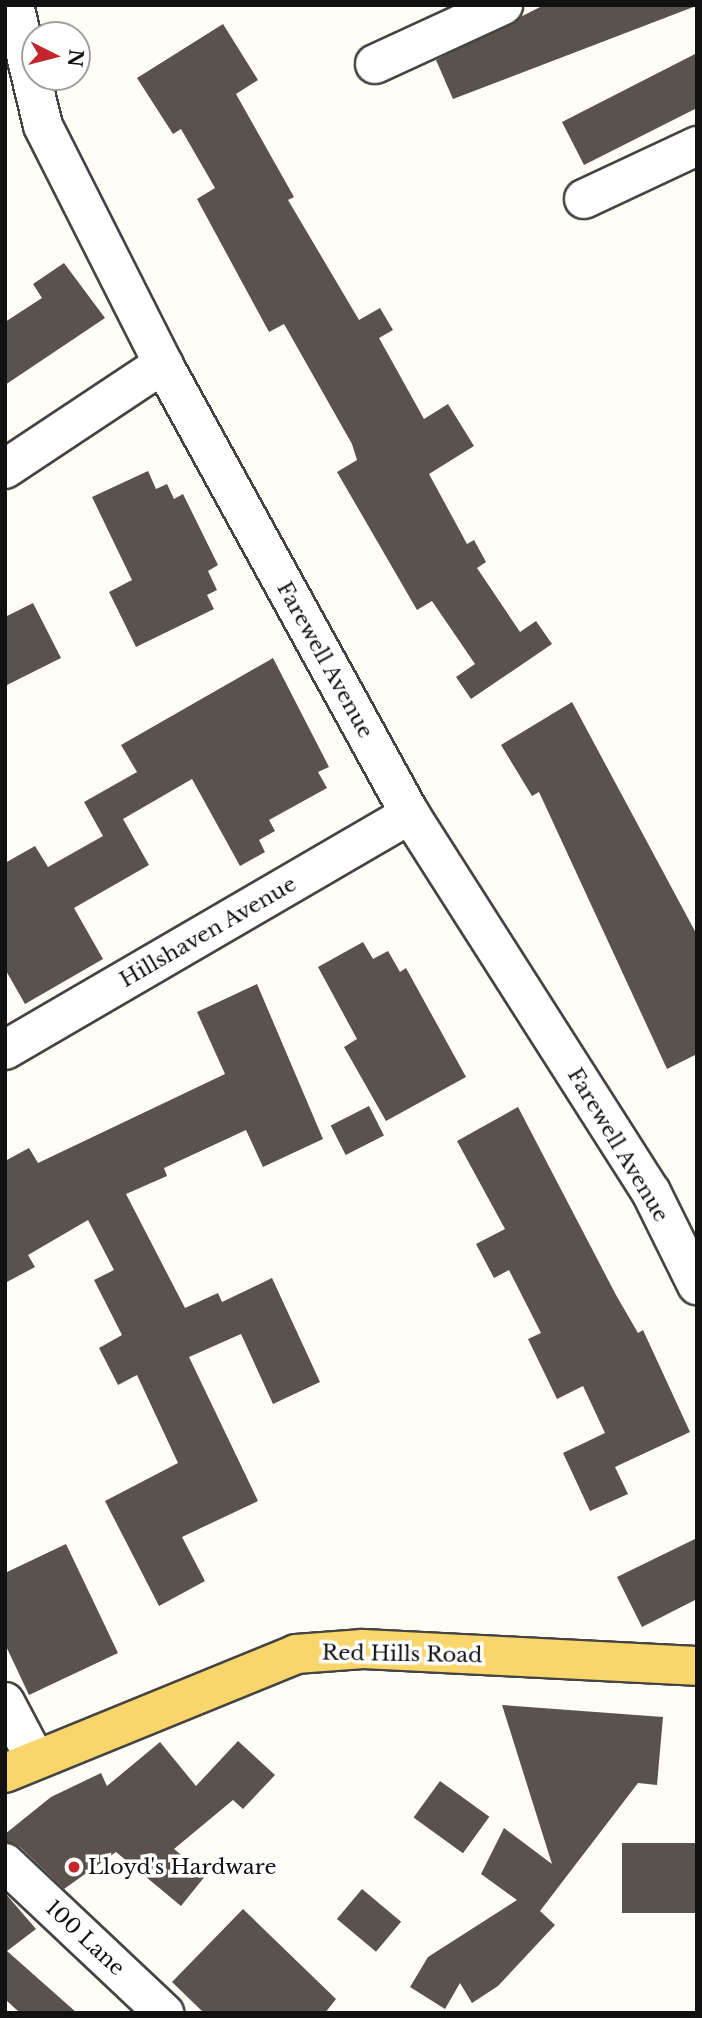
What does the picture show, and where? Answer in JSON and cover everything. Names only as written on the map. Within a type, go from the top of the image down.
[{"type":"main road","name":"Red Hills Road","points":[[20,1765],[296,1654],[363,1649],[697,1666]]},
{"type":"street","name":"Farewell Avenue","points":[[14,5],[43,126],[163,364],[410,814],[651,1192],[697,1285]]},
{"type":"street","points":[[375,64],[503,5]]},
{"type":"street","points":[[584,200],[697,146]]},
{"type":"street","points":[[5,469],[163,364]]},
{"type":"street","name":"Hillshaven Avenue","points":[[5,1050],[410,814]]},
{"type":"street","points":[[5,1702],[20,1765]]},
{"type":"street","name":"100 Lane","points":[[5,1863],[164,2013]]},
{"type":"building","points":[[544,5],[696,6],[453,99],[436,60]]},
{"type":"building","points":[[223,24],[258,80],[236,94],[294,197],[288,200],[359,320],[380,308],[393,330],[379,338],[424,419],[448,404],[474,446],[429,474],[467,544],[474,540],[486,562],[477,568],[520,632],[536,621],[552,644],[471,699],[456,677],[475,664],[432,601],[417,610],[337,472],[357,460],[352,444],[284,324],[269,332],[197,199],[215,188],[181,129],[173,134],[137,78]]},
{"type":"building","points":[[697,53],[697,108],[584,165],[562,122]]},
{"type":"building","points":[[64,263],[105,318],[5,385],[5,322],[42,298],[33,284]]},
{"type":"building","points":[[148,471],[156,489],[167,484],[174,499],[183,494],[218,565],[208,571],[217,590],[207,595],[214,609],[136,647],[109,592],[132,580],[92,497]]},
{"type":"building","points":[[33,603],[61,658],[5,686],[5,617]]},
{"type":"building","points":[[273,658],[329,767],[318,772],[327,788],[269,820],[275,831],[259,840],[265,852],[240,866],[192,779],[123,819],[149,865],[74,908],[103,959],[25,1004],[5,969],[5,863],[35,846],[48,867],[103,836],[84,802],[137,772],[121,745]]},
{"type":"building","points":[[572,702],[697,935],[697,1054],[667,1069],[539,792],[532,796],[501,745]]},
{"type":"building","points":[[363,942],[373,959],[388,951],[400,972],[406,968],[466,1077],[386,1121],[344,1047],[357,1039],[318,967]]},
{"type":"building","points":[[257,984],[323,1139],[263,1167],[246,1130],[164,1168],[167,1176],[126,1194],[185,1308],[218,1293],[222,1302],[272,1278],[320,1382],[273,1404],[241,1334],[189,1357],[258,1501],[182,1537],[205,1581],[159,1606],[105,1501],[178,1463],[137,1375],[118,1385],[99,1348],[122,1335],[94,1280],[114,1270],[88,1220],[28,1255],[35,1267],[5,1283],[5,1161],[29,1148],[38,1163],[225,1074],[197,1012]]},
{"type":"building","points":[[369,1106],[384,1135],[346,1155],[331,1126]]},
{"type":"building","points":[[518,1107],[616,1295],[638,1333],[643,1330],[690,1432],[615,1467],[628,1494],[590,1511],[563,1453],[605,1433],[583,1386],[557,1399],[528,1339],[541,1333],[509,1270],[494,1278],[476,1244],[505,1229],[457,1141]]},
{"type":"building","points":[[697,1538],[697,1599],[642,1627],[617,1577]]},
{"type":"building","points":[[66,1544],[118,1653],[29,1695],[5,1644],[5,1573]]},
{"type":"building","points":[[502,1705],[663,1717],[657,1785],[638,1783],[540,1911],[555,1925],[498,1986],[472,2003],[460,1983],[445,2009],[410,1987],[428,1957],[517,1900],[481,1874],[504,1828],[552,1864]]},
{"type":"building","points":[[238,1741],[275,1775],[243,1809],[233,1800],[174,1849],[206,1875],[181,1906],[116,1852],[64,1889],[20,1847],[5,1842],[5,1834],[51,1797],[101,1773],[107,1786],[160,1742],[196,1786]]},
{"type":"building","points":[[440,1781],[489,1817],[463,1853],[414,1817]]},
{"type":"building","points":[[622,1843],[697,1843],[697,1913],[622,1913]]},
{"type":"building","points":[[362,1889],[401,1922],[376,1952],[337,1919]]},
{"type":"building","points":[[5,1893],[36,1929],[7,1951],[77,2013],[20,2013],[5,1999]]},
{"type":"building","points":[[243,1909],[336,1999],[325,2013],[204,2013],[172,1982]]},
{"type":"place","name":"Lloyd's Hardware","points":[[74,1867]]}]
